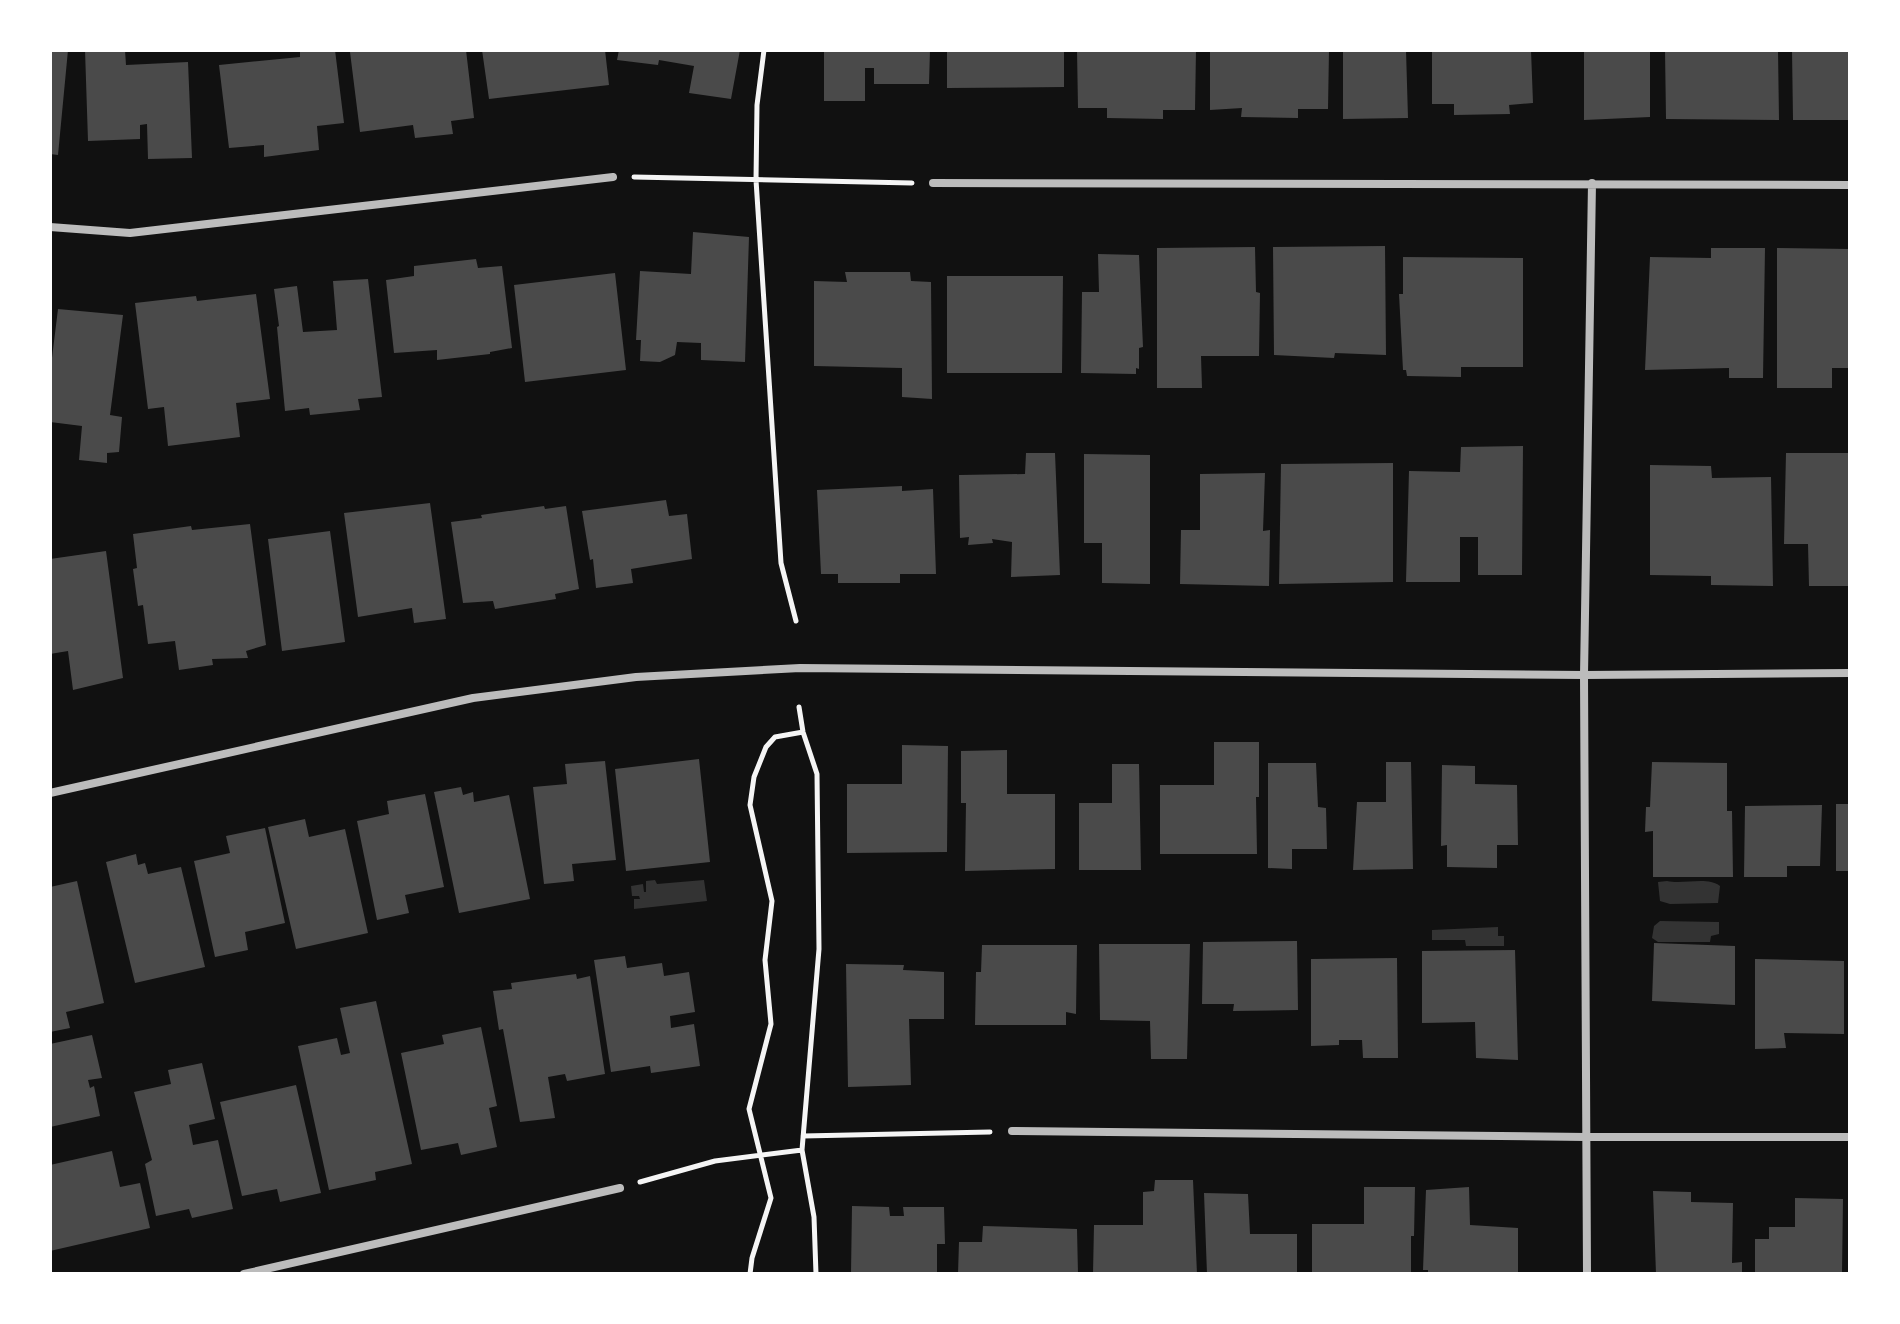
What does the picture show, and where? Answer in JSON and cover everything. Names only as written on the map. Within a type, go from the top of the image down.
[{"type":"street","points":[[50,227],[130,233],[613,177]]},
{"type":"street","points":[[933,183],[1850,185]]},
{"type":"street","points":[[1587,1274],[1584,675],[1592,183]]},
{"type":"street","points":[[50,793],[473,698],[636,677],[800,668],[1584,675],[1850,673]]},
{"type":"street","points":[[1012,1131],[1850,1137]]},
{"type":"street","points":[[244,1274],[620,1188]]},
{"type":"path","points":[[764,50],[757,105],[756,180],[781,563],[796,621]]},
{"type":"path","points":[[613,177],[933,183]]},
{"type":"path","points":[[799,707],[803,732],[817,774],[819,949],[802,1150],[814,1217],[816,1274]]},
{"type":"path","points":[[750,1274],[771,1198],[749,1109],[771,1024],[765,960],[772,901],[750,805],[754,777],[766,747],[775,737],[803,732]]},
{"type":"path","points":[[803,1136],[1012,1131]]},
{"type":"path","points":[[620,1188],[715,1161],[802,1150]]},
{"type":"shaded area","points":[[655,880],[657,884],[704,880],[707,901],[634,909],[634,899],[640,899],[639,896],[632,896],[631,886],[643,884],[646,892],[646,881]]},
{"type":"shaded area","points":[[1658,882],[1715,883],[1720,886],[1718,903],[1670,904],[1660,901]]},
{"type":"shaded area","points":[[1660,921],[1719,922],[1719,934],[1711,936],[1710,942],[1658,942],[1652,938],[1654,926]]},
{"type":"shaded area","points":[[1498,927],[1498,936],[1504,936],[1504,946],[1466,946],[1465,940],[1432,940],[1432,930]]},
{"type":"building","points":[[50,50],[68,50],[58,155],[50,154]]},
{"type":"building","points":[[85,50],[125,50],[126,65],[188,62],[192,158],[148,159],[147,124],[140,125],[140,139],[88,141]]},
{"type":"building","points":[[335,50],[344,123],[317,126],[319,150],[264,157],[264,145],[229,148],[219,65],[300,57],[300,51]]},
{"type":"building","points":[[466,50],[474,118],[451,121],[453,134],[415,138],[413,125],[360,132],[350,52]]},
{"type":"building","points":[[482,50],[605,50],[609,85],[489,99]]},
{"type":"building","points":[[619,50],[740,50],[731,99],[689,93],[694,66],[659,60],[658,65],[617,60]]},
{"type":"building","points":[[824,50],[930,50],[929,84],[874,84],[874,68],[865,68],[865,101],[824,101]]},
{"type":"building","points":[[947,50],[1064,50],[1064,87],[947,88]]},
{"type":"building","points":[[1077,50],[1196,50],[1195,110],[1163,110],[1163,119],[1107,118],[1107,108],[1078,108]]},
{"type":"building","points":[[1210,50],[1329,50],[1328,109],[1298,109],[1298,118],[1241,117],[1242,108],[1210,110]]},
{"type":"building","points":[[1343,50],[1406,50],[1408,118],[1343,119]]},
{"type":"building","points":[[1432,50],[1531,50],[1533,103],[1509,105],[1510,114],[1454,115],[1454,104],[1432,104]]},
{"type":"building","points":[[1584,50],[1650,50],[1650,117],[1584,120]]},
{"type":"building","points":[[1665,50],[1778,50],[1779,120],[1666,119]]},
{"type":"building","points":[[1792,50],[1850,50],[1850,120],[1793,120]]},
{"type":"building","points":[[693,232],[749,237],[745,362],[701,360],[701,343],[677,342],[675,355],[660,362],[640,361],[641,340],[636,340],[640,271],[691,274]]},
{"type":"building","points":[[1385,246],[1386,355],[1335,353],[1334,358],[1274,355],[1273,247]]},
{"type":"building","points":[[1255,247],[1256,292],[1260,293],[1259,356],[1201,356],[1202,388],[1157,388],[1157,248]]},
{"type":"building","points":[[1711,248],[1765,248],[1763,378],[1729,378],[1729,368],[1645,370],[1650,257],[1711,258]]},
{"type":"building","points":[[1777,248],[1850,249],[1850,368],[1832,368],[1832,388],[1777,388]]},
{"type":"building","points":[[1098,254],[1139,255],[1143,347],[1139,348],[1139,369],[1136,368],[1136,374],[1081,373],[1082,292],[1099,292]]},
{"type":"building","points":[[1403,257],[1523,258],[1523,367],[1461,367],[1461,377],[1407,376],[1406,370],[1403,370],[1399,294],[1403,294]]},
{"type":"building","points":[[476,259],[478,268],[502,266],[512,348],[490,354],[437,360],[437,350],[394,353],[386,280],[414,276],[414,266]]},
{"type":"building","points":[[845,272],[910,272],[911,281],[931,282],[932,399],[902,397],[902,368],[814,366],[814,281],[847,282]]},
{"type":"building","points":[[615,273],[626,370],[525,382],[514,285]]},
{"type":"building","points":[[947,276],[1063,276],[1062,373],[947,373]]},
{"type":"building","points":[[368,279],[382,397],[358,399],[360,410],[310,415],[309,408],[285,411],[274,289],[297,286],[303,332],[337,330],[333,281]]},
{"type":"building","points":[[256,294],[270,399],[236,403],[240,437],[168,446],[164,407],[148,409],[135,303],[196,296],[197,301]]},
{"type":"building","points":[[58,309],[123,315],[110,415],[122,417],[119,452],[107,453],[107,463],[79,460],[82,426],[50,422],[50,374]]},
{"type":"building","points":[[1523,446],[1522,575],[1478,575],[1478,537],[1460,537],[1460,582],[1406,582],[1409,471],[1460,472],[1461,447]]},
{"type":"building","points":[[1026,453],[1055,453],[1060,575],[1011,577],[1012,542],[992,539],[993,543],[968,545],[969,537],[960,538],[959,475],[1025,474]]},
{"type":"building","points":[[1786,453],[1850,453],[1850,586],[1809,586],[1808,544],[1784,544]]},
{"type":"building","points":[[1084,454],[1150,455],[1150,584],[1102,583],[1102,543],[1084,543]]},
{"type":"building","points":[[1393,463],[1393,582],[1279,584],[1281,464]]},
{"type":"building","points":[[1650,465],[1711,466],[1712,478],[1771,477],[1773,586],[1711,585],[1711,576],[1650,575]]},
{"type":"building","points":[[1265,473],[1263,531],[1270,530],[1269,586],[1180,584],[1181,530],[1200,530],[1200,474]]},
{"type":"building","points":[[902,486],[902,491],[933,489],[936,574],[900,574],[900,583],[838,583],[838,574],[821,574],[817,490]]},
{"type":"building","points":[[666,500],[669,516],[687,514],[692,559],[631,569],[633,583],[596,588],[582,511]]},
{"type":"building","points":[[430,503],[446,619],[414,623],[412,608],[358,617],[344,513]]},
{"type":"building","points":[[544,506],[545,509],[566,506],[579,589],[555,594],[556,599],[495,609],[493,601],[463,603],[451,522]]},
{"type":"building","points":[[250,524],[266,645],[246,651],[248,658],[212,659],[213,665],[179,670],[175,641],[148,644],[143,605],[138,606],[133,569],[137,568],[133,534],[191,526],[192,530]]},
{"type":"building","points":[[330,531],[345,642],[282,651],[268,539]]},
{"type":"building","points":[[106,551],[123,678],[73,690],[68,651],[50,654],[50,559]]},
{"type":"building","points":[[1214,742],[1259,742],[1257,854],[1160,854],[1160,785],[1214,785]]},
{"type":"building","points":[[902,745],[948,746],[947,852],[847,853],[847,784],[902,784]]},
{"type":"building","points":[[1007,750],[1007,794],[1055,794],[1055,869],[965,871],[966,803],[961,803],[961,751]]},
{"type":"building","points":[[699,759],[710,862],[626,871],[615,769]]},
{"type":"building","points":[[605,761],[616,860],[572,864],[574,881],[544,884],[533,787],[567,784],[565,764]]},
{"type":"building","points":[[1386,762],[1411,762],[1413,869],[1353,870],[1357,802],[1386,802]]},
{"type":"building","points":[[1652,762],[1727,763],[1727,811],[1732,811],[1733,877],[1653,877],[1653,831],[1645,832],[1646,807],[1650,807]]},
{"type":"building","points":[[1268,763],[1316,763],[1318,807],[1326,808],[1327,849],[1292,849],[1292,869],[1268,868]]},
{"type":"building","points":[[1112,764],[1139,764],[1141,870],[1079,870],[1079,803],[1112,803]]},
{"type":"building","points":[[1442,765],[1475,766],[1475,784],[1517,785],[1518,845],[1497,845],[1497,868],[1447,867],[1447,845],[1441,846]]},
{"type":"building","points":[[461,787],[463,795],[473,792],[474,802],[509,795],[530,899],[459,913],[434,792]]},
{"type":"building","points":[[425,794],[444,887],[405,895],[409,913],[377,920],[357,821],[389,814],[387,801]]},
{"type":"building","points":[[1836,804],[1850,804],[1850,871],[1836,871]]},
{"type":"building","points":[[1822,805],[1820,866],[1787,866],[1787,877],[1744,877],[1745,806]]},
{"type":"building","points":[[305,819],[309,837],[345,829],[368,933],[296,949],[268,827]]},
{"type":"building","points":[[265,828],[285,923],[245,932],[248,950],[215,957],[194,861],[230,853],[226,836]]},
{"type":"building","points":[[136,854],[138,865],[145,863],[148,874],[181,867],[205,967],[135,983],[106,862]]},
{"type":"building","points":[[77,881],[104,1003],[66,1012],[70,1028],[50,1032],[50,887]]},
{"type":"building","points":[[1297,941],[1298,1010],[1233,1011],[1234,1004],[1202,1004],[1203,942]]},
{"type":"building","points":[[1654,943],[1735,946],[1735,1005],[1652,1001]]},
{"type":"building","points":[[1099,944],[1190,944],[1187,1059],[1151,1059],[1150,1021],[1100,1020]]},
{"type":"building","points":[[982,945],[1077,945],[1076,1014],[1066,1012],[1066,1025],[975,1025],[976,972],[981,972]]},
{"type":"building","points":[[1515,950],[1518,1060],[1476,1058],[1475,1022],[1422,1023],[1422,951]]},
{"type":"building","points":[[625,956],[627,968],[662,963],[664,976],[689,972],[695,1012],[670,1016],[671,1028],[694,1024],[700,1066],[651,1073],[650,1066],[611,1072],[594,960]]},
{"type":"building","points":[[1397,958],[1398,1058],[1363,1058],[1362,1040],[1339,1040],[1339,1045],[1311,1046],[1311,959]]},
{"type":"building","points":[[1755,959],[1844,961],[1844,1034],[1784,1033],[1786,1048],[1755,1049]]},
{"type":"building","points":[[846,964],[904,965],[903,970],[944,972],[944,1019],[909,1019],[911,1085],[848,1087]]},
{"type":"building","points":[[576,974],[577,979],[590,976],[605,1074],[567,1081],[565,1074],[548,1077],[555,1118],[520,1122],[493,991],[512,989],[511,983]]},
{"type":"building","points":[[376,1001],[412,1164],[375,1172],[376,1180],[329,1190],[298,1046],[337,1038],[341,1055],[350,1053],[340,1008]]},
{"type":"building","points":[[481,1027],[497,1106],[489,1108],[497,1147],[461,1155],[458,1143],[421,1150],[401,1053],[444,1044],[442,1035]]},
{"type":"building","points":[[92,1035],[102,1078],[88,1080],[90,1088],[94,1086],[100,1116],[50,1127],[50,1044]]},
{"type":"building","points":[[202,1063],[215,1119],[189,1125],[193,1145],[218,1140],[233,1209],[192,1218],[189,1209],[156,1216],[145,1164],[152,1160],[134,1092],[171,1084],[168,1070]]},
{"type":"building","points":[[296,1085],[321,1193],[280,1202],[277,1189],[242,1196],[220,1102]]},
{"type":"building","points":[[112,1151],[120,1187],[140,1183],[150,1228],[50,1251],[50,1165]]},
{"type":"building","points":[[1155,1180],[1193,1180],[1197,1274],[1093,1274],[1094,1225],[1143,1225],[1143,1192],[1154,1191]]},
{"type":"building","points":[[1364,1187],[1415,1187],[1411,1274],[1312,1274],[1312,1224],[1364,1224]]},
{"type":"building","points":[[1469,1187],[1470,1225],[1518,1228],[1518,1274],[1428,1274],[1428,1270],[1423,1270],[1426,1190]]},
{"type":"building","points":[[1653,1191],[1691,1192],[1691,1202],[1733,1203],[1732,1263],[1742,1262],[1742,1274],[1656,1274]]},
{"type":"building","points":[[1204,1193],[1248,1194],[1250,1234],[1297,1234],[1297,1274],[1207,1274]]},
{"type":"building","points":[[1795,1198],[1843,1199],[1842,1274],[1755,1274],[1755,1239],[1769,1239],[1769,1227],[1795,1227]]},
{"type":"building","points":[[852,1206],[889,1207],[890,1216],[904,1216],[903,1207],[944,1207],[945,1244],[937,1244],[937,1274],[851,1274]]},
{"type":"building","points":[[983,1226],[1077,1229],[1078,1274],[958,1274],[959,1242],[982,1242]]}]
